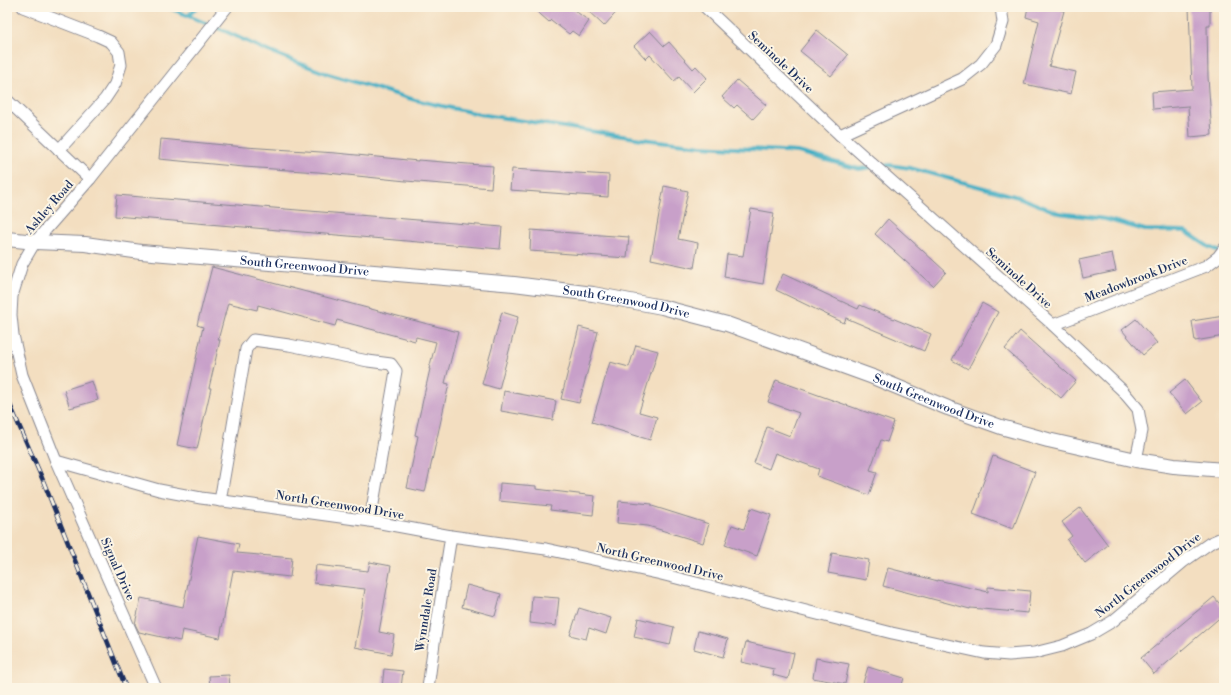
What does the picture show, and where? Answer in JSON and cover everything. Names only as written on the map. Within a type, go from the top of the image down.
[{"type":"street","points":[[23,7],[111,42],[119,52],[121,65],[115,84],[105,99],[59,150]]},
{"type":"street","name":"Ashley Road","points":[[56,461],[22,375],[12,335],[12,296],[22,264],[35,242],[90,179],[227,7]]},
{"type":"street","name":"Seminole Drive","points":[[705,7],[840,135],[1104,371],[1138,409],[1142,431],[1136,460]]},
{"type":"street","points":[[840,135],[962,78],[981,64],[996,45],[1003,22],[1001,7]]},
{"type":"street","points":[[7,100],[90,179]]},
{"type":"street","name":"South Greenwood Drive","points":[[7,239],[35,242],[85,244],[141,252],[514,284],[593,294],[662,307],[728,324],[873,377],[948,408],[1001,427],[1048,440],[1136,460],[1174,466],[1224,470]]},
{"type":"street","name":"Meadowbrook Drive","points":[[1053,325],[1206,266],[1221,253]]},
{"type":"street","points":[[220,500],[246,349],[253,340],[289,344],[391,364],[396,371],[370,521]]},
{"type":"street","name":"North Greenwood Drive","points":[[56,461],[159,490],[370,521],[451,536],[546,550],[661,574],[892,633],[984,653],[1009,655],[1034,653],[1062,646],[1092,634],[1113,621],[1184,562],[1210,543],[1224,537]]},
{"type":"street","name":"Signal Drive","points":[[56,461],[156,688]]},
{"type":"street","name":"Wynndale Road","points":[[428,688],[451,536]]},
{"type":"building","points":[[532,7],[570,7],[589,21],[579,36],[572,31],[569,34],[551,20],[549,22]]},
{"type":"building","points":[[584,7],[621,7],[604,26]]},
{"type":"building","points":[[1028,7],[1051,7],[1064,11],[1049,66],[1076,72],[1071,94],[1024,84],[1039,21],[1026,17]]},
{"type":"building","points":[[1189,7],[1210,7],[1210,26],[1207,26],[1208,77],[1212,135],[1190,137],[1188,106],[1153,109],[1152,92],[1192,89]]},
{"type":"building","points":[[817,30],[848,55],[831,76],[800,51]]},
{"type":"building","points":[[650,31],[664,46],[669,42],[693,69],[696,66],[707,78],[693,92],[679,77],[674,81],[650,55],[646,59],[634,46]]},
{"type":"building","points":[[737,80],[766,105],[753,119],[737,105],[734,108],[722,97]]},
{"type":"building","points":[[161,139],[493,166],[491,188],[159,159]]},
{"type":"building","points":[[512,169],[609,175],[608,197],[510,190]]},
{"type":"building","points":[[664,186],[688,191],[678,239],[698,243],[694,268],[651,259]]},
{"type":"building","points":[[117,195],[502,227],[500,249],[115,216]]},
{"type":"building","points":[[751,209],[774,213],[763,284],[724,277],[727,254],[743,256]]},
{"type":"building","points":[[888,219],[946,272],[933,286],[875,234]]},
{"type":"building","points":[[531,230],[629,237],[627,258],[530,251]]},
{"type":"building","points":[[1112,253],[1116,271],[1083,278],[1079,260]]},
{"type":"building","points":[[212,267],[458,332],[445,383],[449,384],[425,492],[407,488],[418,436],[415,435],[436,342],[416,337],[415,341],[337,320],[335,326],[258,305],[257,310],[228,303],[218,340],[220,340],[209,388],[211,388],[197,449],[177,445],[203,327],[197,325]]},
{"type":"building","points":[[783,274],[858,309],[860,305],[931,334],[924,351],[846,318],[844,323],[776,290]]},
{"type":"building","points":[[982,303],[998,312],[968,369],[952,360]]},
{"type":"building","points":[[502,312],[518,317],[499,389],[482,384]]},
{"type":"building","points":[[1224,316],[1224,336],[1195,341],[1192,321]]},
{"type":"building","points":[[1136,319],[1157,343],[1143,355],[1122,330]]},
{"type":"building","points":[[579,327],[598,332],[579,403],[561,399]]},
{"type":"building","points":[[1020,331],[1076,381],[1061,398],[1005,349]]},
{"type":"building","points":[[636,345],[658,351],[639,412],[657,417],[650,440],[592,422],[610,362],[629,367]]},
{"type":"building","points":[[776,380],[894,422],[887,442],[881,440],[870,470],[877,472],[869,495],[817,476],[819,469],[775,453],[769,469],[754,463],[767,427],[790,436],[799,413],[768,402]]},
{"type":"building","points":[[1185,380],[1202,402],[1187,414],[1169,393]]},
{"type":"building","points":[[92,381],[98,400],[70,408],[64,390]]},
{"type":"building","points":[[504,391],[556,401],[553,420],[501,411]]},
{"type":"building","points":[[993,456],[1035,472],[1013,529],[973,514]]},
{"type":"building","points":[[500,483],[536,486],[536,489],[595,496],[593,515],[550,510],[551,506],[499,501]]},
{"type":"building","points":[[619,501],[652,504],[652,506],[709,524],[703,543],[648,526],[617,523]]},
{"type":"building","points":[[751,508],[771,515],[757,556],[725,545],[732,525],[744,529]]},
{"type":"building","points":[[1080,508],[1108,545],[1085,563],[1067,540],[1072,536],[1062,522]]},
{"type":"building","points":[[198,536],[239,544],[237,553],[292,558],[290,577],[233,571],[220,638],[182,630],[180,641],[139,632],[135,624],[141,598],[183,607]]},
{"type":"building","points":[[832,553],[869,560],[866,580],[828,573]]},
{"type":"building","points":[[370,562],[391,566],[379,632],[394,635],[391,654],[355,647],[365,589],[314,583],[316,565],[368,571]]},
{"type":"building","points":[[888,568],[988,592],[988,587],[1030,591],[1028,613],[970,609],[883,586]]},
{"type":"building","points":[[467,585],[501,594],[495,616],[462,607]]},
{"type":"building","points":[[532,596],[559,598],[556,626],[530,623]]},
{"type":"building","points":[[1214,597],[1224,609],[1224,614],[1154,674],[1141,658]]},
{"type":"building","points":[[579,608],[611,618],[606,634],[589,628],[586,639],[570,635]]},
{"type":"building","points":[[638,618],[674,627],[670,645],[634,637]]},
{"type":"building","points":[[698,631],[728,639],[723,657],[694,649]]},
{"type":"building","points":[[746,642],[794,653],[788,679],[773,675],[774,669],[741,662]]},
{"type":"building","points":[[816,658],[849,664],[845,684],[813,678]]},
{"type":"building","points":[[868,667],[904,678],[901,688],[868,688],[862,686]]},
{"type":"building","points":[[384,669],[403,671],[401,688],[382,688]]},
{"type":"building","points":[[229,675],[230,688],[210,688],[209,676]]},
{"type":"waterway","points":[[167,7],[263,49],[325,73],[415,100],[479,114],[642,139],[702,146],[798,152],[859,169],[872,167]]},
{"type":"waterway","points":[[189,15],[197,7]]},
{"type":"waterway","points":[[879,166],[889,165],[910,168],[1018,197],[1059,213],[1105,219],[1145,230],[1185,231],[1209,247],[1221,252]]},
{"type":"railway","points":[[7,398],[42,478],[126,688]]}]
